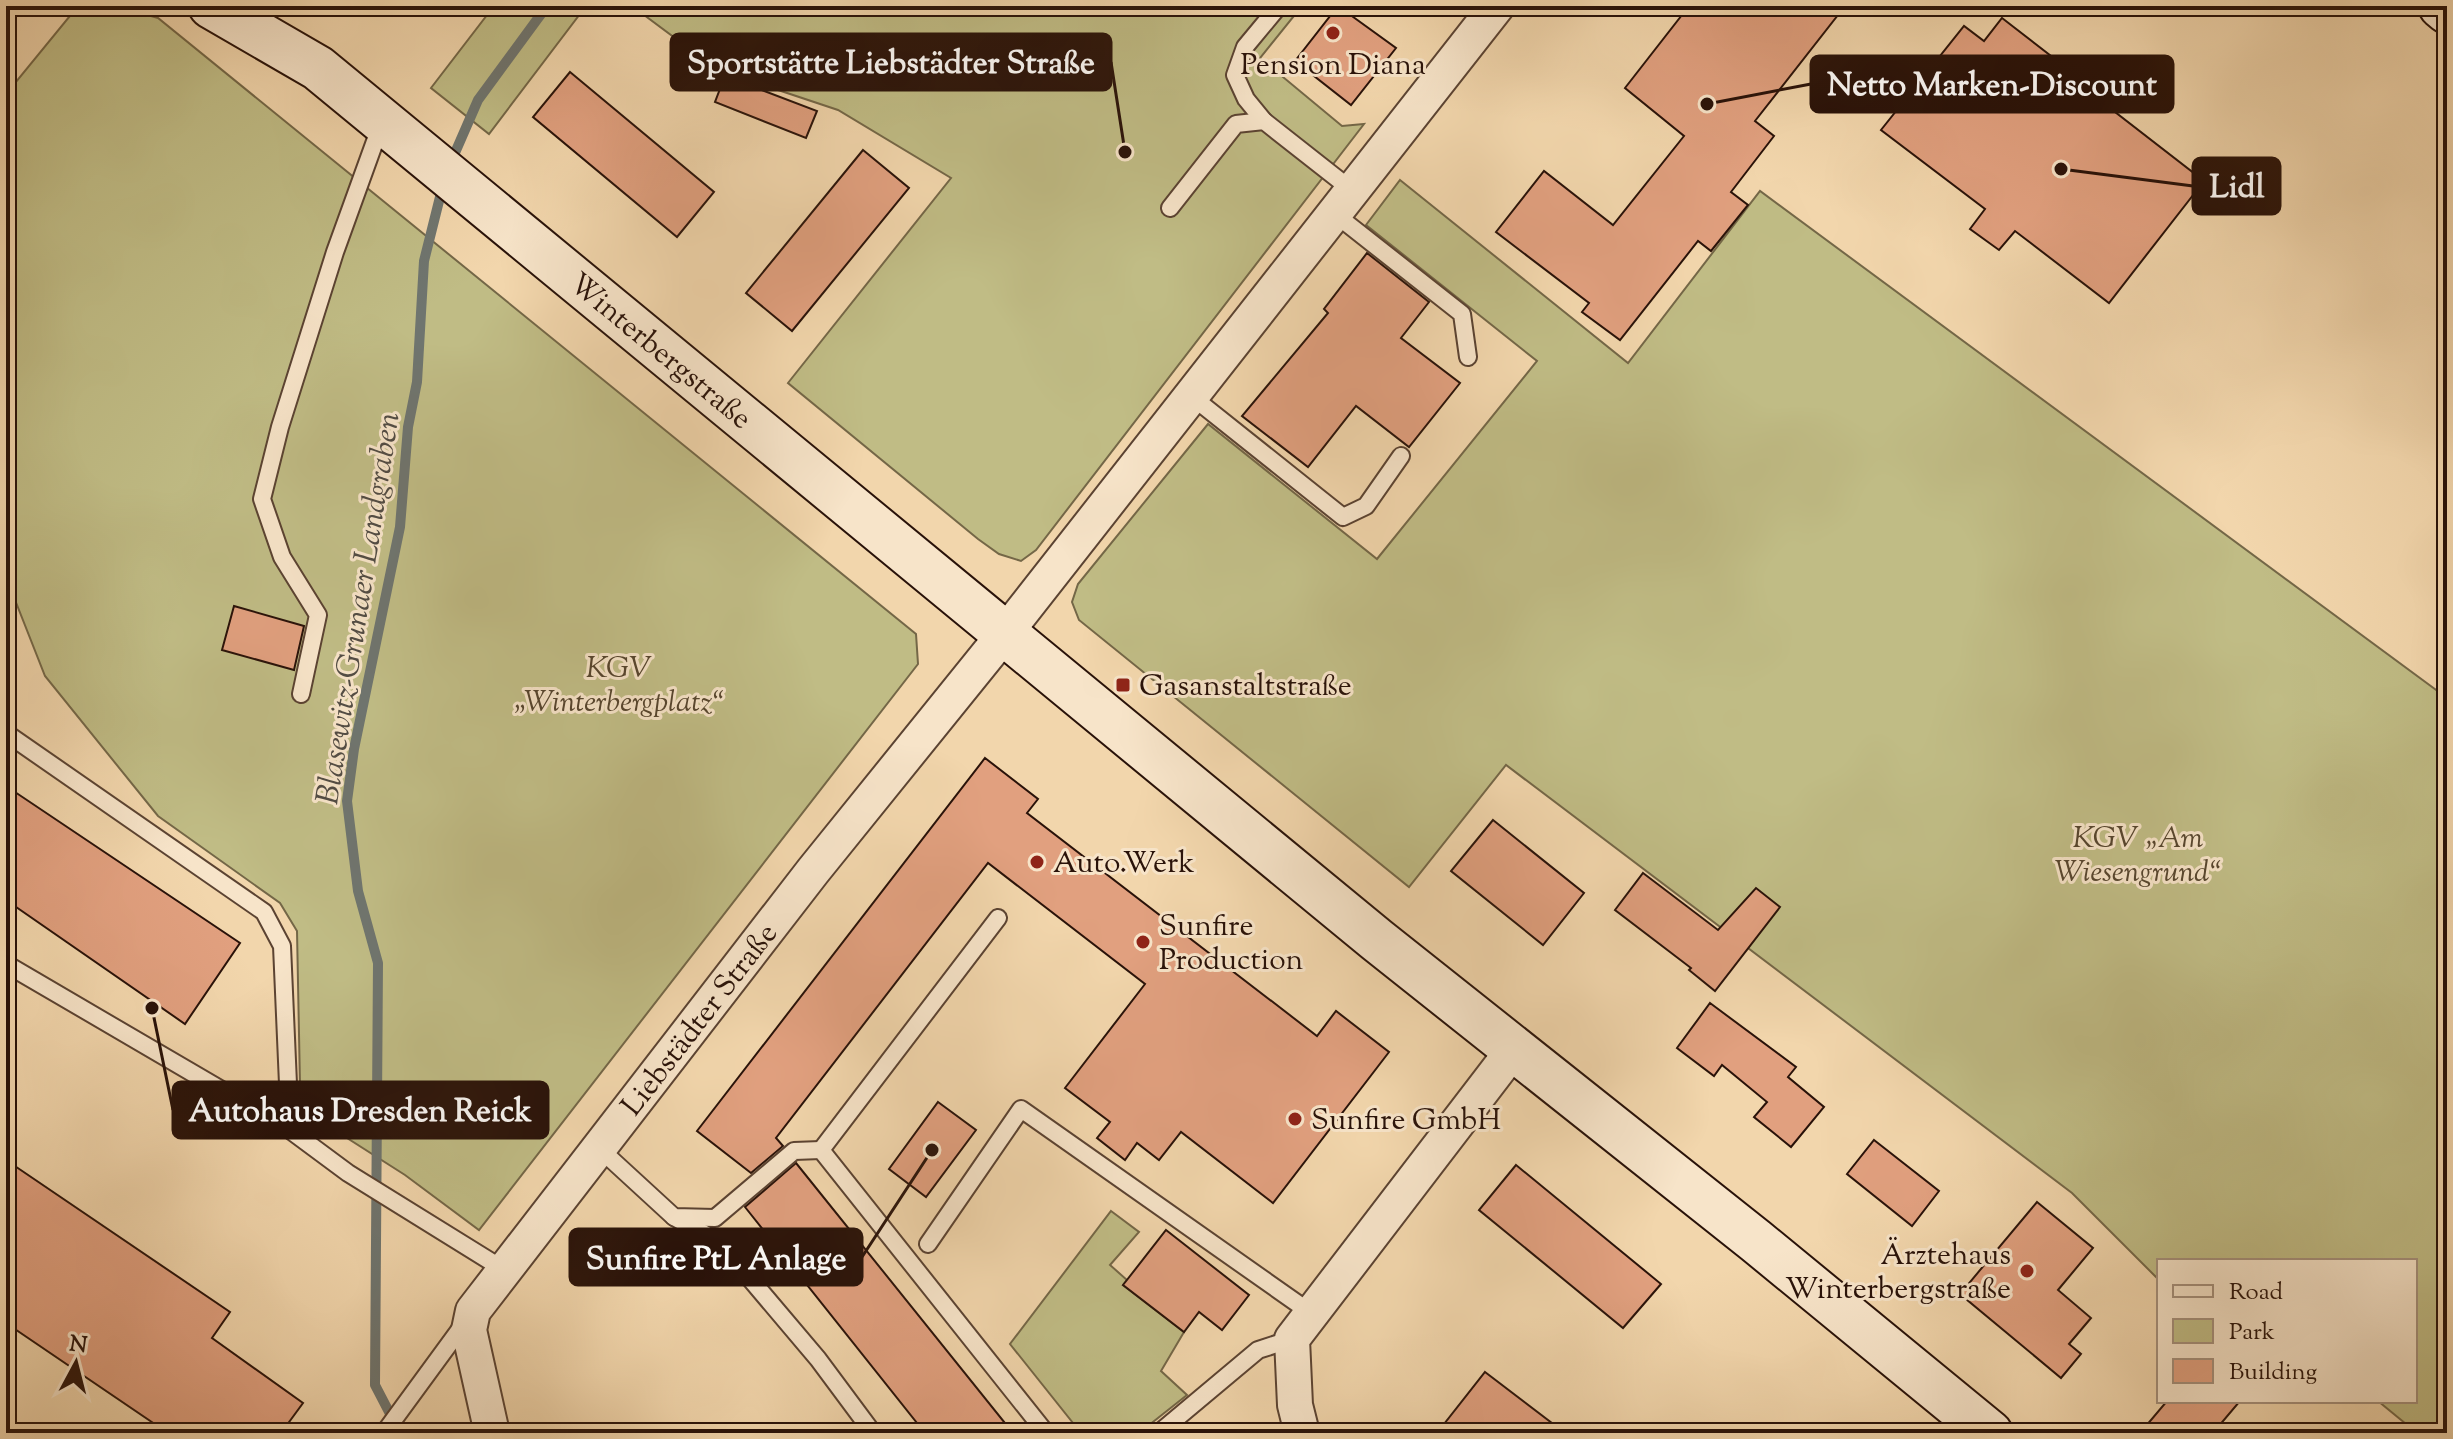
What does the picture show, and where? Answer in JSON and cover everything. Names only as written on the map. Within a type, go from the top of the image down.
[{"type":"main road","name":"Winterbergstraße","points":[[211,6],[318,68],[1377,940],[1990,1433]]},
{"type":"main road","name":"Winterbergstraße","points":[[261,6],[284,23],[318,68]]},
{"type":"main road","points":[[2441,6],[2447,11]]},
{"type":"street","name":"Liebstädter Straße","points":[[473,1311],[813,871],[1006,632],[1497,6]]},
{"type":"street","points":[[1302,1433],[1295,1405],[1302,1326],[1514,1049]]},
{"type":"street","points":[[473,1311],[469,1330],[492,1433]]},
{"type":"lane","points":[[6,12],[11,6]]},
{"type":"lane","points":[[1279,6],[1245,47],[1235,75],[1246,99],[1344,203],[1462,314],[1468,357]]},
{"type":"lane","points":[[301,694],[318,615],[282,557],[262,499],[335,252],[382,121]]},
{"type":"lane","points":[[1170,208],[1236,124],[1264,121]]},
{"type":"lane","points":[[1190,395],[1343,517],[1366,506],[1401,456]]},
{"type":"lane","points":[[6,733],[264,912],[282,946],[290,1130]]},
{"type":"lane","points":[[821,1150],[998,918]]},
{"type":"lane","points":[[6,964],[290,1130],[348,1173],[506,1271]]},
{"type":"lane","points":[[928,1244],[1021,1109],[1302,1326],[1258,1350],[1159,1433]]},
{"type":"lane","points":[[600,1149],[674,1217],[719,1242],[818,1359],[873,1433]]},
{"type":"lane","points":[[674,1217],[715,1218],[794,1151],[821,1150]]},
{"type":"lane","points":[[821,1150],[1046,1433]]},
{"type":"lane","points":[[384,1433],[473,1311]]},
{"type":"green space","name":"KGV „Winterbergplatz“","points":[[78,6],[116,6],[158,18],[916,634],[918,664],[479,1230],[405,1175],[322,1122],[300,1085],[297,931],[280,903],[158,816],[45,676],[6,577],[6,94]]},
{"type":"green space","points":[[494,6],[586,6],[489,134],[431,88]]},
{"type":"green space","points":[[632,6],[1302,6],[1260,58],[1342,126],[1364,124],[1036,550],[1021,561],[999,554],[978,539],[788,383],[951,178],[838,110],[718,70]]},
{"type":"green space","name":"KGV „Am Wiesengrund“","points":[[1400,180],[1628,363],[1760,191],[2447,698],[2447,1433],[2417,1433],[2380,1403],[2417,1403],[2417,1259],[2157,1259],[2157,1278],[2072,1193],[1506,765],[1409,887],[1079,620],[1072,602],[1078,584],[1208,424],[1377,559],[1537,361],[1366,225]]},
{"type":"green space","points":[[1111,1211],[1139,1232],[1110,1265],[1127,1280],[1123,1285],[1184,1332],[1161,1371],[1187,1395],[1139,1433],[1081,1433],[1010,1344]]},
{"type":"building","points":[[1338,6],[1396,48],[1351,105],[1295,61]]},
{"type":"building","points":[[1689,6],[1845,6],[1755,121],[1774,136],[1731,192],[1748,205],[1711,251],[1698,241],[1620,340],[1582,312],[1589,303],[1496,232],[1544,171],[1613,225],[1684,136],[1625,88]]},
{"type":"building","points":[[2002,18],[2051,56],[2048,60],[2204,181],[2109,303],[2015,231],[1999,250],[1970,229],[1985,209],[1881,130],[1964,26],[1984,41]]},
{"type":"building","points":[[570,72],[714,192],[677,237],[533,117]]},
{"type":"building","points":[[725,76],[817,111],[806,138],[715,102]]},
{"type":"building","points":[[863,150],[909,188],[792,331],[746,293]]},
{"type":"building","points":[[1367,253],[1429,302],[1401,338],[1460,383],[1409,447],[1356,406],[1308,467],[1242,416],[1328,313],[1324,309]]},
{"type":"building","points":[[234,606],[304,626],[294,670],[222,650]]},
{"type":"building","points":[[985,758],[1038,799],[1027,813],[1317,1036],[1336,1011],[1389,1052],[1273,1203],[1181,1132],[1159,1160],[1137,1143],[1125,1160],[1097,1138],[1110,1122],[1065,1088],[1145,984],[988,863],[776,1138],[783,1146],[751,1173],[697,1131]]},
{"type":"building","points":[[6,786],[240,943],[185,1024],[6,900]]},
{"type":"building","points":[[1493,820],[1584,893],[1543,945],[1451,871]]},
{"type":"building","points":[[1643,873],[1718,930],[1756,888],[1780,907],[1715,991],[1689,970],[1691,968],[1615,910]]},
{"type":"building","points":[[1710,1003],[1796,1067],[1788,1077],[1824,1107],[1791,1147],[1754,1117],[1767,1102],[1722,1065],[1714,1076],[1677,1048]]},
{"type":"building","points":[[938,1102],[976,1130],[926,1197],[889,1169]]},
{"type":"building","points":[[1874,1140],[1939,1191],[1912,1226],[1847,1174]]},
{"type":"building","points":[[6,1160],[230,1312],[212,1338],[303,1403],[281,1433],[168,1433],[6,1323]]},
{"type":"building","points":[[796,1163],[1013,1433],[925,1433],[745,1207]]},
{"type":"building","points":[[1516,1165],[1661,1284],[1623,1328],[1479,1210]]},
{"type":"building","name":"Ärztehaus Winterbergstraße","points":[[2037,1202],[2093,1248],[2058,1290],[2091,1318],[2069,1344],[2081,1354],[2061,1378],[1960,1294]]},
{"type":"building","points":[[1166,1230],[1249,1295],[1222,1330],[1199,1312],[1184,1332],[1123,1285]]},
{"type":"building","points":[[1485,1372],[1565,1433],[1437,1433]]},
{"type":"building","points":[[2165,1403],[2238,1403],[2213,1433],[2140,1433]]},
{"type":"waterway","name":"Blasewitz‐Grunaer Landgraben","points":[[451,162],[478,100],[547,6]]},
{"type":"waterway","name":"Blasewitz‐Grunaer Landgraben","points":[[400,1433],[375,1385],[378,963],[358,891],[347,801],[354,749],[400,527],[408,427],[417,382],[424,261],[443,185]]},
{"type":"place","name":"Pension Diana","points":[[1333,33]]},
{"type":"place","name":"Netto Marken-Discount","points":[[1707,104]]},
{"type":"place","name":"Sportstätte Liebstädter Straße","points":[[1125,152]]},
{"type":"place","name":"Lidl","points":[[2061,169]]},
{"type":"place","name":"Gasanstaltstraße","points":[[1123,685]]},
{"type":"place","name":"Auto.Werk","points":[[1037,862]]},
{"type":"place","name":"Sunfire Production","points":[[1143,942]]},
{"type":"place","name":"Autohaus Dresden Reick","points":[[152,1008]]},
{"type":"place","name":"Sunfire GmbH","points":[[1295,1119]]},
{"type":"place","name":"Sunfire PtL Anlage","points":[[932,1150]]},
{"type":"place","name":"Ärztehaus Winterbergstraße","points":[[2027,1271]]}]
